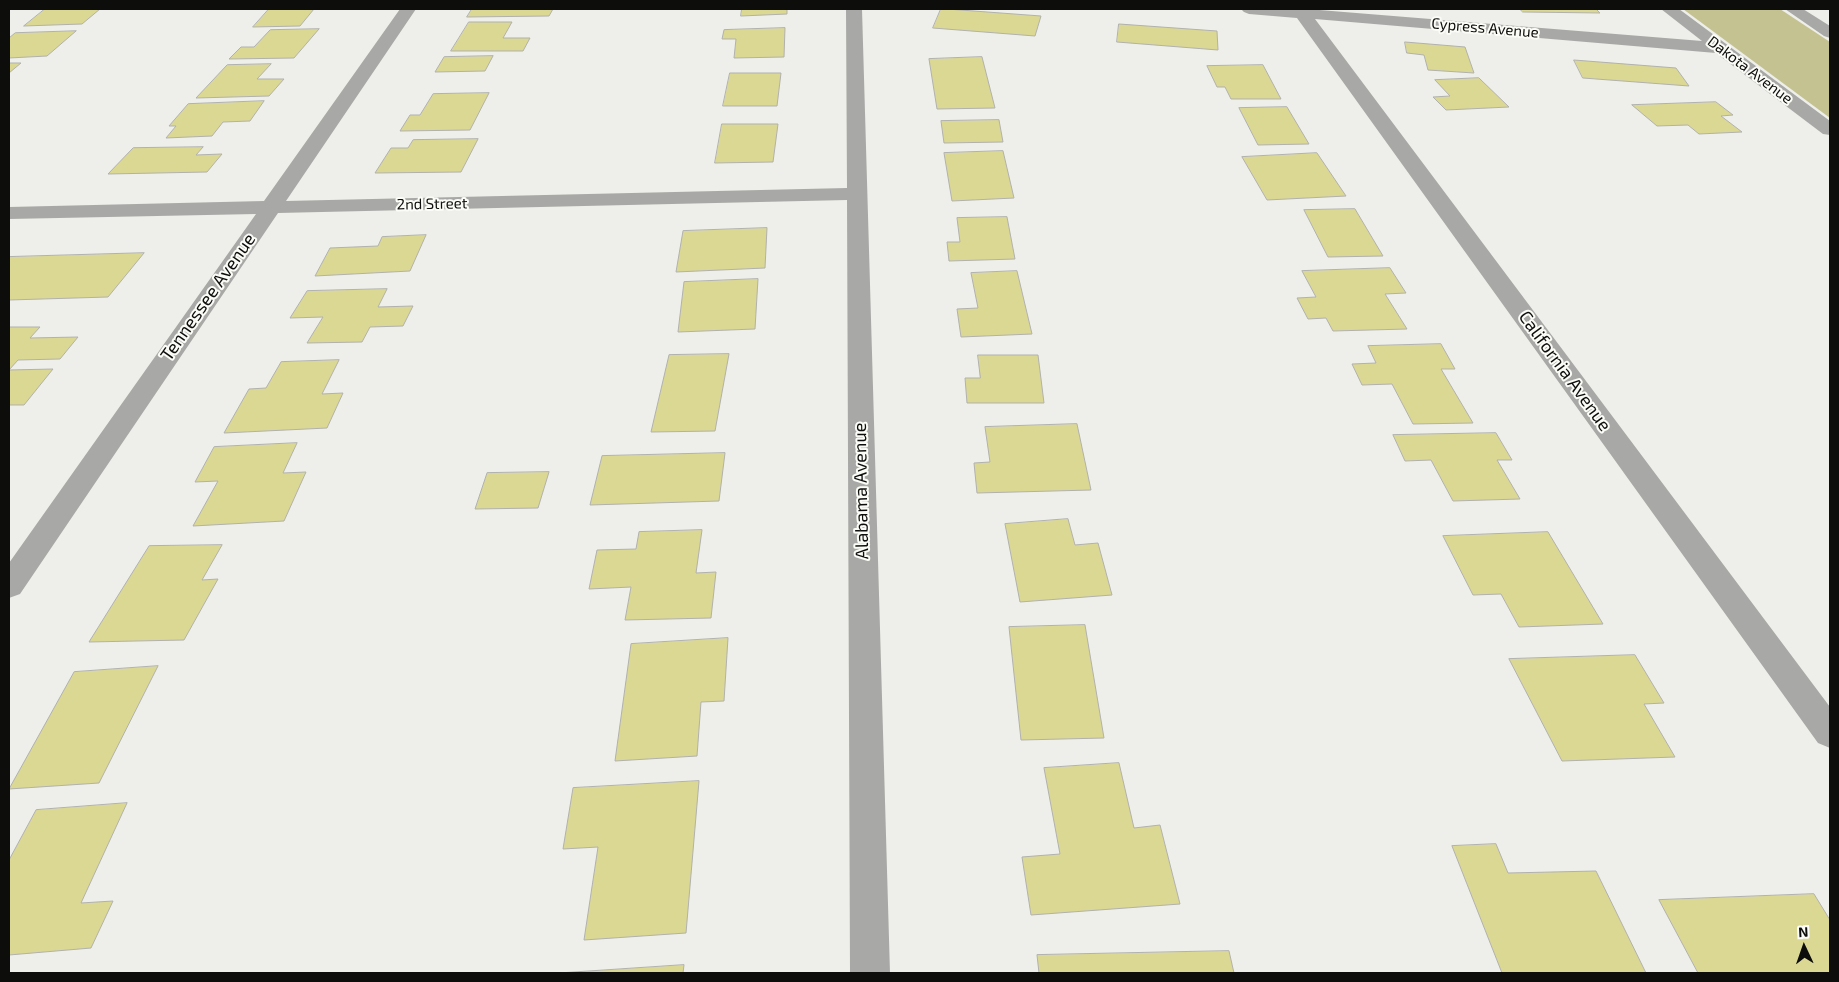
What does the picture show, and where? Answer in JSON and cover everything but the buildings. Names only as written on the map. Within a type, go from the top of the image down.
[{"type":"street","name":"Tennessee Avenue","points":[[9,586],[408,9]]},
{"type":"street","name":"Alabama Avenue","points":[[854,9],[870,973]]},
{"type":"street","name":"Cypress Avenue","points":[[1249,9],[1301,11],[1721,48]]},
{"type":"street","name":"Dakota Avenue","points":[[1669,9],[1830,130]]},
{"type":"street","points":[[1792,9],[1830,34]]},
{"type":"street","name":"California Avenue","points":[[1301,11],[1830,733]]},
{"type":"street","name":"2nd Street","points":[[9,213],[856,194]]},
{"type":"shaded area","points":[[1683,9],[1780,9],[1830,42],[1830,118]]}]
